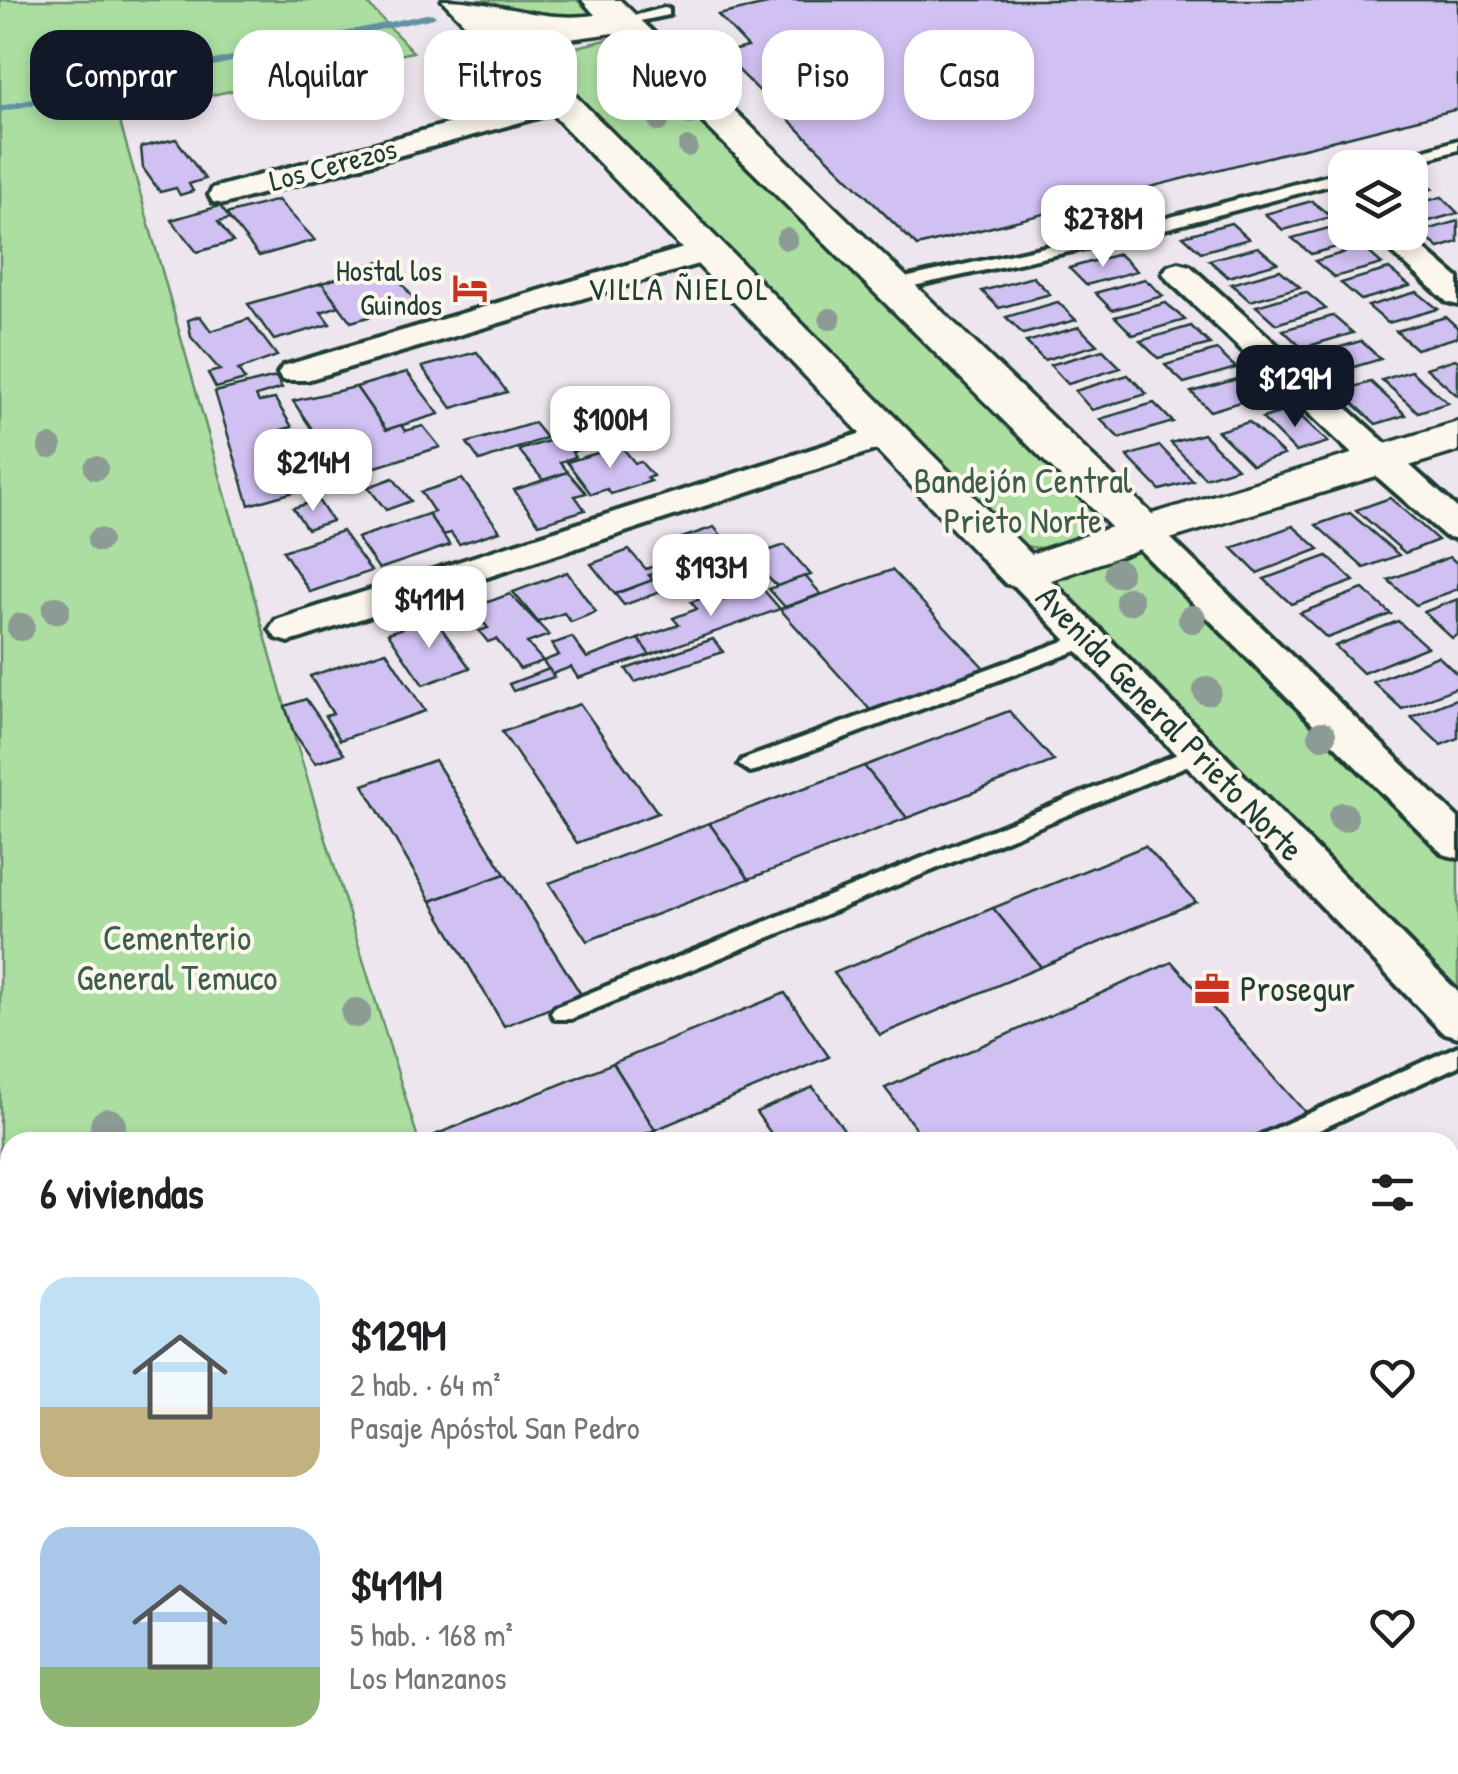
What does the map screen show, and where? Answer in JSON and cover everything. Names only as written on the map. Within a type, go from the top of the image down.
[{"type":"street","points":[[464,4],[520,27],[550,32],[611,10],[1458,843]]},
{"type":"street","name":"Avenida General Prieto Norte","points":[[464,4],[489,30]]},
{"type":"street","name":"Los Cerezos","points":[[224,195],[496,120]]},
{"type":"street","name":"Avenida General Prieto Norte","points":[[575,120],[1200,752],[1458,1020]]},
{"type":"street","points":[[1406,250],[1458,295]]},
{"type":"street","points":[[295,373],[704,252]]},
{"type":"street","points":[[1179,273],[1379,460],[1458,528]]},
{"type":"street","points":[[289,628],[884,436]]},
{"type":"street","points":[[1023,573],[1143,532],[1458,436]]},
{"type":"lane","points":[[611,10],[664,12]]},
{"type":"lane","points":[[1428,154],[1458,146]]},
{"type":"lane","points":[[891,286],[1127,234],[1328,181]]},
{"type":"lane","points":[[750,764],[1088,639]]},
{"type":"lane","points":[[563,1013],[1200,752]]},
{"type":"lane","points":[[1292,1132],[1458,1056]]},
{"type":"green space","name":"Cementerio General Temuco","points":[[0,0],[364,0],[392,30],[233,30],[233,90],[213,95],[213,30],[30,30],[30,120],[119,120],[285,706],[416,1132],[0,1132]]},
{"type":"green space","points":[[477,0],[577,0],[598,20],[489,13]]},
{"type":"green space","name":"Bandejón Central Prieto Norte","points":[[597,42],[597,118],[577,96],[577,47]]},
{"type":"green space","name":"Bandejón Central Prieto Norte","points":[[599,120],[697,120],[1095,513],[1096,526],[1074,541],[1054,548],[1006,542],[743,276]]},
{"type":"green space","name":"Bandejón Central Prieto Norte","points":[[1139,543],[1458,860],[1458,1002],[1041,576]]},
{"type":"building","points":[[785,0],[1458,0],[1458,109],[917,246],[789,120],[884,120],[884,30],[762,30],[762,93],[742,74],[742,48],[748,47],[742,41],[742,30],[732,30],[718,15]]},
{"type":"building","points":[[176,139],[205,179],[189,184],[193,191],[180,195],[176,188],[160,192],[143,168],[141,147]]},
{"type":"building","points":[[1442,197],[1458,213],[1428,221],[1428,200]]},
{"type":"building","points":[[278,200],[315,240],[259,256],[226,214]]},
{"type":"building","points":[[1312,201],[1328,218],[1283,230],[1265,214]]},
{"type":"building","points":[[220,206],[230,219],[218,222],[233,242],[197,252],[171,220]]},
{"type":"building","points":[[1458,221],[1458,242],[1439,248],[1428,239],[1428,229]]},
{"type":"building","points":[[1231,223],[1249,239],[1201,252],[1183,236]]},
{"type":"building","points":[[1328,228],[1328,249],[1311,254],[1292,238]]},
{"type":"building","points":[[1258,247],[1277,263],[1228,277],[1209,260]]},
{"type":"building","points":[[1366,250],[1382,264],[1334,277],[1315,261]]},
{"type":"building","points":[[1119,254],[1137,271],[1086,285],[1069,268]]},
{"type":"building","points":[[384,260],[417,303],[351,322],[322,283],[341,277],[338,273]]},
{"type":"building","points":[[1389,269],[1410,286],[1361,300],[1341,283]]},
{"type":"building","points":[[1280,270],[1300,287],[1250,301],[1231,284]]},
{"type":"building","points":[[1033,277],[1050,294],[999,308],[982,291]]},
{"type":"building","points":[[1145,279],[1163,296],[1112,310],[1095,293]]},
{"type":"building","points":[[322,283],[339,306],[321,312],[330,324],[274,340],[248,304]]},
{"type":"building","points":[[1306,292],[1326,309],[1276,324],[1256,306]]},
{"type":"building","points":[[1417,292],[1438,309],[1388,323],[1368,306]]},
{"type":"building","points":[[1058,302],[1076,320],[1023,334],[1006,317]]},
{"type":"building","points":[[1166,303],[1185,320],[1133,335],[1115,317]]},
{"type":"building","points":[[200,316],[211,331],[249,319],[277,356],[238,370],[245,380],[216,388],[208,373],[220,370],[191,337],[188,320]]},
{"type":"building","points":[[1333,316],[1353,333],[1302,348],[1283,330]]},
{"type":"building","points":[[1446,317],[1458,328],[1458,337],[1416,349],[1396,331]]},
{"type":"building","points":[[1191,326],[1210,344],[1158,358],[1140,341]]},
{"type":"building","points":[[1079,327],[1097,345],[1044,360],[1026,342]]},
{"type":"building","points":[[1361,341],[1381,359],[1330,374],[1310,356]]},
{"type":"building","points":[[1103,350],[1121,368],[1068,384],[1050,365]]},
{"type":"building","points":[[1217,350],[1236,368],[1184,383],[1165,365]]},
{"type":"building","points":[[477,352],[507,392],[452,408],[422,367]]},
{"type":"building","points":[[1458,361],[1458,396],[1426,368]]},
{"type":"building","points":[[1411,371],[1448,403],[1418,412],[1382,380]]},
{"type":"building","points":[[407,372],[439,414],[386,430],[356,387]]},
{"type":"building","points":[[1128,375],[1147,394],[1092,410],[1075,391]]},
{"type":"building","points":[[276,377],[282,388],[256,396],[259,402],[275,399],[292,427],[281,430],[286,440],[275,444],[300,476],[331,466],[339,479],[249,505],[215,392]]},
{"type":"building","points":[[1244,377],[1263,395],[1210,411],[1191,392]]},
{"type":"building","points":[[1371,382],[1406,415],[1376,424],[1340,391]]},
{"type":"building","points":[[356,387],[386,430],[401,425],[405,431],[423,426],[440,447],[376,467],[361,446],[330,456],[293,401]]},
{"type":"building","points":[[1154,403],[1173,422],[1119,438],[1100,419]]},
{"type":"building","points":[[1293,409],[1328,442],[1296,452],[1262,418]]},
{"type":"building","points":[[1249,422],[1284,455],[1252,465],[1218,431]]},
{"type":"building","points":[[534,423],[546,438],[480,461],[467,443]]},
{"type":"building","points":[[1203,434],[1237,468],[1205,478],[1171,443]]},
{"type":"building","points":[[568,435],[580,449],[572,452],[575,457],[560,462],[568,472],[543,480],[519,450]]},
{"type":"building","points":[[621,446],[653,476],[647,478],[651,481],[611,494],[607,489],[591,494],[567,462]]},
{"type":"building","points":[[1160,446],[1193,481],[1160,490],[1127,456]]},
{"type":"building","points":[[568,472],[586,493],[575,496],[585,510],[539,524],[514,490]]},
{"type":"building","points":[[393,478],[411,501],[386,510],[368,487]]},
{"type":"building","points":[[462,479],[500,531],[459,544],[451,533],[443,535],[428,514],[434,512],[421,492]]},
{"type":"building","points":[[1390,498],[1438,540],[1405,553],[1356,510]]},
{"type":"building","points":[[318,500],[332,521],[307,529],[293,508]]},
{"type":"building","points":[[1350,513],[1399,555],[1364,568],[1316,525]]},
{"type":"building","points":[[428,514],[450,545],[379,569],[357,538]]},
{"type":"building","points":[[1293,526],[1319,549],[1257,573],[1232,548]]},
{"type":"building","points":[[714,527],[739,556],[725,561],[737,574],[730,577],[737,585],[708,595],[701,587],[684,594],[655,559],[681,550],[673,541]]},
{"type":"building","points":[[342,531],[371,571],[310,592],[283,551]]},
{"type":"building","points":[[785,545],[811,575],[777,586],[747,558]]},
{"type":"building","points":[[629,550],[646,569],[659,564],[664,570],[649,575],[653,580],[615,594],[591,564]]},
{"type":"building","points":[[1327,556],[1354,581],[1291,604],[1264,579]]},
{"type":"building","points":[[1450,557],[1458,564],[1458,589],[1416,605],[1388,580]]},
{"type":"building","points":[[664,570],[677,586],[624,605],[615,594],[653,580],[649,575]]},
{"type":"building","points":[[892,570],[984,668],[872,712],[780,609]]},
{"type":"building","points":[[567,572],[596,612],[571,622],[564,613],[538,622],[513,592]]},
{"type":"building","points":[[805,576],[821,594],[785,607],[769,589]]},
{"type":"building","points":[[761,587],[780,609],[650,655],[638,639],[679,625],[673,618],[697,609],[691,602],[706,597],[712,604]]},
{"type":"building","points":[[1363,589],[1391,614],[1327,638],[1300,613]]},
{"type":"building","points":[[510,594],[549,635],[527,643],[543,661],[520,669],[496,639],[488,642],[479,631],[488,628],[471,608]]},
{"type":"building","points":[[1458,599],[1458,635],[1452,638],[1424,612]]},
{"type":"building","points":[[434,618],[470,668],[423,685],[388,633]]},
{"type":"building","points":[[1398,621],[1427,647],[1363,673],[1335,646]]},
{"type":"building","points":[[572,637],[587,658],[638,639],[650,655],[578,678],[571,667],[552,674],[543,661],[559,655],[552,644]]},
{"type":"building","points":[[713,639],[723,652],[635,682],[626,669]]},
{"type":"building","points":[[386,651],[425,711],[340,740],[325,716],[333,714],[310,676]]},
{"type":"building","points":[[1438,656],[1458,675],[1458,687],[1402,709],[1373,682]]},
{"type":"building","points":[[549,669],[554,677],[513,691],[509,684]]},
{"type":"building","points":[[1458,698],[1458,738],[1441,745],[1411,717]]},
{"type":"building","points":[[306,699],[344,754],[315,763],[294,733],[285,706]]},
{"type":"building","points":[[580,704],[658,813],[577,843],[502,732]]},
{"type":"building","points":[[1009,711],[1054,761],[907,818],[864,766]]},
{"type":"building","points":[[435,760],[505,874],[431,901],[363,785]]},
{"type":"building","points":[[864,766],[907,818],[749,879],[709,823]]},
{"type":"building","points":[[709,823],[749,879],[587,941],[549,883]]},
{"type":"building","points":[[1145,846],[1196,902],[1041,967],[993,908]]},
{"type":"building","points":[[505,874],[582,996],[504,1026],[431,901]]},
{"type":"building","points":[[993,908],[1041,967],[880,1035],[834,973]]},
{"type":"building","points":[[1172,962],[1305,1112],[1262,1132],[918,1132],[885,1088]]},
{"type":"building","points":[[785,993],[829,1057],[655,1130],[613,1063]]},
{"type":"building","points":[[613,1063],[655,1130],[650,1132],[442,1132]]},
{"type":"building","points":[[813,1087],[846,1132],[770,1132],[756,1112]]},
{"type":"waterway","points":[[0,109],[431,16]]},
{"type":"place","name":"Hostal los Guindos","points":[[470,288]]},
{"type":"place","name":"Prosegur","points":[[1212,989]]},
{"type":"district","name":"VILLA ÑIELOL","points":[[679,289]]}]
